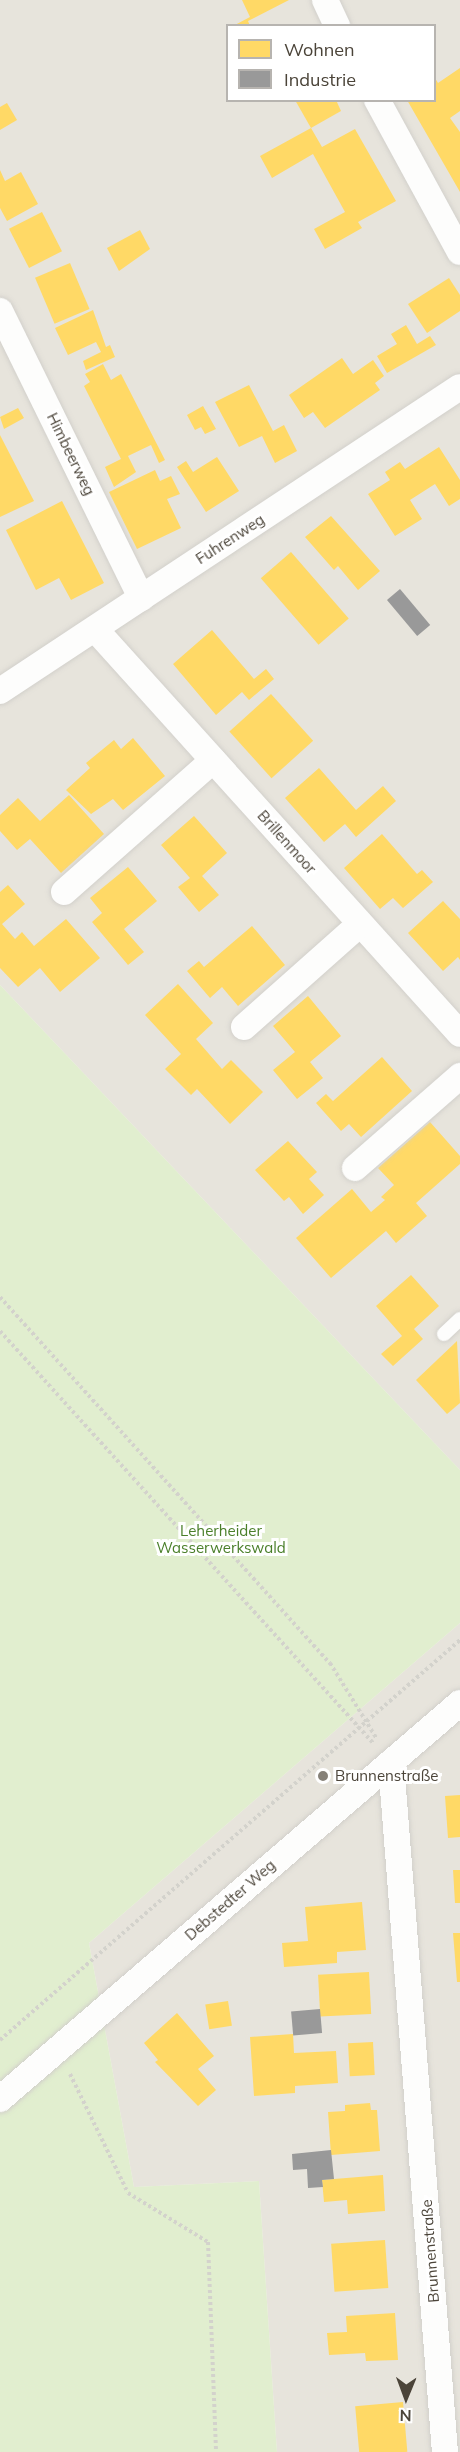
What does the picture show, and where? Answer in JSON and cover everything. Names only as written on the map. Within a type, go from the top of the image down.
[{"type":"street","points":[[325,0],[336,24]]},
{"type":"street","points":[[378,102],[460,252]]},
{"type":"street","name":"Himbeerweg","points":[[0,311],[141,598]]},
{"type":"street","name":"Fuhrenweg","points":[[0,692],[460,387]]},
{"type":"street","name":"Brillenmoor","points":[[95,629],[460,1034]]},
{"type":"street","points":[[64,892],[213,760]]},
{"type":"street","points":[[244,1027],[360,924]]},
{"type":"street","points":[[355,1168],[460,1076]]},
{"type":"street","name":"Debstedter Weg","points":[[0,2099],[460,1703]]},
{"type":"street","name":"Brunnenstraße","points":[[391,1762],[445,2452]]},
{"type":"lane","points":[[444,1334],[460,1319]]},
{"type":"path","points":[[0,1297],[330,1663],[391,1762]]},
{"type":"path","points":[[0,1331],[391,1762]]},
{"type":"path","points":[[0,2040],[460,1640]]},
{"type":"path","points":[[57,2049],[128,2193],[208,2242],[216,2452]]},
{"type":"shaded area","points":[[0,0],[460,0],[460,1470],[0,985]]},
{"type":"shaded area","points":[[460,1623],[460,2452],[277,2452],[259,2181],[134,2187],[89,1943]]},
{"type":"green space","name":"Leherheider Wasserwerkswald","points":[[0,985],[460,1470],[460,1623],[89,1943],[134,2187],[259,2181],[277,2452],[0,2452]]},
{"type":"building: Wohnen","points":[[242,0],[289,0],[248,21],[249,24],[237,24],[250,17]]},
{"type":"building: Wohnen","points":[[460,68],[460,111],[450,118],[460,132],[460,192],[408,102],[436,102],[436,80],[438,83]]},
{"type":"building: Wohnen","points":[[296,102],[337,102],[341,111],[311,128]]},
{"type":"building: Wohnen","points":[[7,103],[17,120],[0,130],[0,107]]},
{"type":"building: Wohnen","points":[[311,128],[322,147],[355,129],[396,201],[358,222],[362,228],[325,249],[314,229],[345,212],[313,154],[272,178],[260,156]]},
{"type":"building: Wohnen","points":[[0,170],[5,181],[21,172],[38,204],[7,221],[0,208]]},
{"type":"building: Wohnen","points":[[42,212],[62,251],[29,268],[9,229]]},
{"type":"building: Wohnen","points":[[140,230],[150,249],[119,271],[107,248]]},
{"type":"building: Wohnen","points":[[70,263],[90,309],[55,324],[35,278]]},
{"type":"building: Wohnen","points":[[449,278],[460,295],[460,311],[427,333],[408,304]]},
{"type":"building: Wohnen","points":[[93,310],[106,347],[110,345],[115,357],[86,370],[83,361],[101,352],[96,342],[68,355],[55,328]]},
{"type":"building: Wohnen","points":[[406,325],[417,344],[430,336],[436,345],[387,373],[377,356],[397,344],[391,334]]},
{"type":"building: Wohnen","points":[[342,358],[353,374],[373,360],[384,376],[375,383],[380,390],[325,428],[313,412],[304,418],[289,395]]},
{"type":"building: Wohnen","points":[[103,364],[111,380],[121,374],[165,460],[159,463],[151,445],[128,456],[136,472],[114,487],[105,467],[121,459],[84,386],[90,382],[85,374]]},
{"type":"building: Wohnen","points":[[249,385],[273,431],[284,425],[297,451],[275,463],[262,436],[239,447],[215,402]]},
{"type":"building: Wohnen","points":[[203,406],[216,429],[205,434],[201,427],[195,430],[187,415]]},
{"type":"building: Wohnen","points":[[18,408],[24,418],[4,429],[0,417]]},
{"type":"building: Wohnen","points":[[0,435],[34,501],[0,517]]},
{"type":"building: Wohnen","points":[[439,447],[460,480],[460,499],[449,506],[435,484],[410,500],[422,519],[395,536],[368,494],[390,480],[385,472],[400,462],[405,469]]},
{"type":"building: Wohnen","points":[[217,457],[239,491],[206,512],[177,467],[186,461],[193,472]]},
{"type":"building: Wohnen","points":[[155,470],[160,481],[171,476],[180,494],[167,499],[181,528],[137,549],[109,492]]},
{"type":"building: Wohnen","points":[[62,501],[104,583],[71,600],[59,578],[36,590],[6,530]]},
{"type":"building: Wohnen","points":[[331,516],[380,571],[358,590],[338,566],[334,570],[305,537]]},
{"type":"building: Wohnen","points":[[291,552],[349,618],[319,645],[261,578]]},
{"type":"building: Wohnen","points":[[212,630],[254,679],[266,669],[274,679],[249,700],[242,692],[216,715],[173,664]]},
{"type":"building: Wohnen","points":[[271,694],[313,741],[272,778],[229,731]]},
{"type":"building: Wohnen","points":[[133,738],[165,776],[123,810],[113,799],[91,814],[66,790],[90,768],[86,763],[114,740],[121,749]]},
{"type":"building: Wohnen","points":[[319,768],[356,810],[383,786],[396,801],[356,837],[345,824],[324,842],[285,798]]},
{"type":"building: Wohnen","points":[[69,795],[104,834],[61,873],[30,839],[17,850],[0,831],[0,815],[18,798],[40,821]]},
{"type":"building: Wohnen","points":[[194,816],[227,853],[202,876],[219,895],[199,912],[178,887],[190,878],[161,845]]},
{"type":"building: Wohnen","points":[[382,834],[417,874],[422,870],[433,882],[403,908],[393,898],[380,909],[344,868]]},
{"type":"building: Wohnen","points":[[128,867],[157,901],[124,929],[144,952],[128,965],[92,922],[102,913],[90,898]]},
{"type":"building: Wohnen","points":[[8,885],[25,904],[2,924],[15,939],[22,932],[34,946],[66,919],[100,958],[60,992],[40,968],[18,987],[0,968],[0,892]]},
{"type":"building: Wohnen","points":[[443,901],[460,919],[460,960],[458,957],[443,971],[408,933]]},
{"type":"building: Wohnen","points":[[252,926],[285,965],[238,1006],[222,987],[210,998],[187,971],[199,961],[204,967]]},
{"type":"building: Wohnen","points":[[178,984],[213,1023],[196,1039],[222,1069],[231,1060],[263,1092],[230,1124],[197,1089],[191,1095],[165,1069],[181,1054],[145,1015]]},
{"type":"building: Wohnen","points":[[308,996],[341,1036],[310,1062],[323,1078],[297,1099],[273,1070],[295,1052],[273,1026]]},
{"type":"building: Wohnen","points":[[382,1057],[412,1091],[361,1137],[349,1124],[341,1131],[316,1103],[326,1094],[333,1101]]},
{"type":"building: Wohnen","points":[[430,1122],[460,1156],[460,1164],[416,1203],[427,1216],[396,1243],[386,1231],[331,1278],[296,1238],[352,1189],[371,1212],[385,1200],[381,1197],[394,1185],[378,1168]]},
{"type":"building: Wohnen","points":[[288,1141],[317,1172],[309,1179],[324,1195],[303,1214],[289,1197],[284,1201],[255,1170]]},
{"type":"building: Wohnen","points":[[411,1275],[439,1306],[414,1329],[423,1339],[393,1366],[381,1354],[402,1336],[376,1306]]},
{"type":"building: Wohnen","points":[[457,1341],[460,1403],[447,1414],[416,1380]]},
{"type":"building: Wohnen","points":[[460,1795],[460,1837],[448,1838],[445,1796]]},
{"type":"building: Wohnen","points":[[453,1870],[460,1870],[460,1903],[455,1903]]},
{"type":"building: Wohnen","points":[[362,1902],[366,1950],[337,1952],[337,1963],[284,1967],[282,1943],[308,1941],[305,1907]]},
{"type":"building: Wohnen","points":[[453,1933],[460,1933],[460,1982],[457,1982]]},
{"type":"building: Wohnen","points":[[369,1972],[371,2014],[320,2017],[318,1975]]},
{"type":"building: Wohnen","points":[[228,2001],[232,2026],[209,2029],[205,2005]]},
{"type":"building: Wohnen","points":[[177,2013],[214,2056],[198,2069],[216,2090],[198,2106],[155,2062],[158,2060],[144,2043]]},
{"type":"building: Wohnen","points":[[293,2034],[294,2053],[336,2051],[338,2083],[295,2086],[295,2093],[254,2096],[250,2037]]},
{"type":"building: Wohnen","points":[[373,2042],[375,2075],[350,2076],[348,2043]]},
{"type":"building: Wohnen","points":[[370,2103],[371,2110],[377,2110],[380,2151],[331,2155],[328,2112],[345,2111],[345,2105]]},
{"type":"building: Wohnen","points":[[383,2175],[385,2211],[348,2214],[347,2200],[324,2202],[322,2180]]},
{"type":"building: Wohnen","points":[[385,2240],[388,2288],[334,2292],[331,2244]]},
{"type":"building: Wohnen","points":[[395,2313],[398,2360],[366,2361],[365,2353],[329,2355],[327,2333],[347,2332],[346,2316]]},
{"type":"building: Wohnen","points":[[403,2402],[407,2452],[359,2452],[355,2406]]},
{"type":"building: Industrie","points":[[400,589],[430,625],[417,636],[387,600]]},
{"type":"building: Industrie","points":[[320,2009],[322,2033],[293,2035],[291,2012]]},
{"type":"building: Industrie","points":[[331,2150],[334,2179],[322,2180],[323,2187],[308,2188],[307,2169],[293,2170],[292,2154]]},
{"type":"place","name":"Brunnenstraße","points":[[323,1776]]}]
